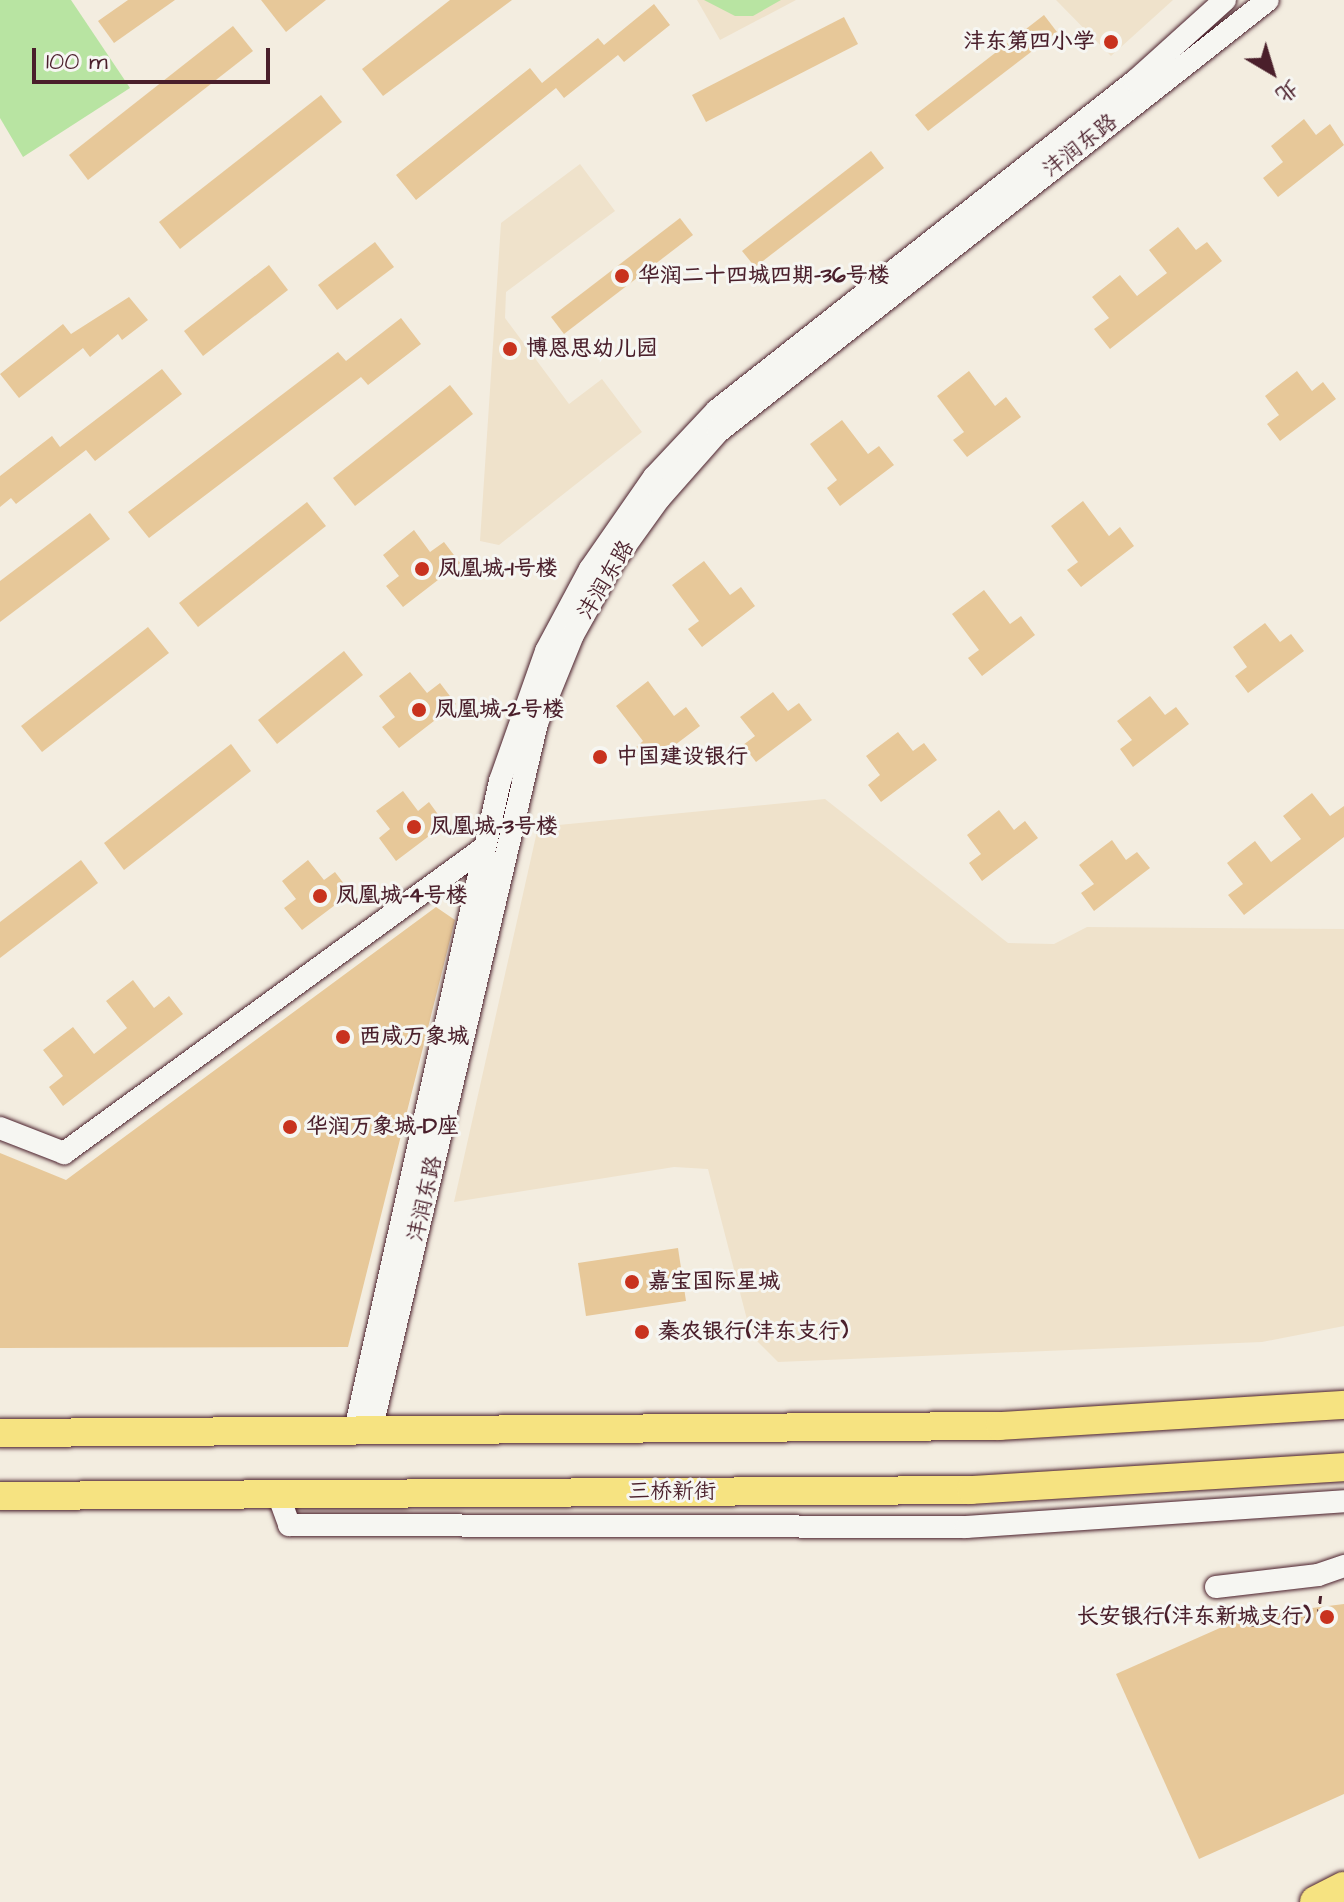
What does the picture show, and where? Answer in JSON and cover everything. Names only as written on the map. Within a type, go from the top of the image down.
[{"type":"highway","points":[[1316,1902],[1344,1888]]},
{"type":"main road","points":[[0,1433],[1000,1426],[1344,1405]]},
{"type":"main road","name":"三桥新街","points":[[0,1496],[971,1490],[1344,1467]]},
{"type":"street","name":"沣润东路","points":[[363,1430],[504,768],[546,651],[620,520],[654,477],[717,410],[1135,81],[1225,0]]},
{"type":"street","name":"沣润东路","points":[[363,1430],[533,737],[573,635],[615,560],[659,499],[718,432],[1268,0]]},
{"type":"street","points":[[0,1128],[64,1153],[485,847]]},
{"type":"street","points":[[278,1494],[289,1525],[966,1527],[1344,1501]]},
{"type":"street","points":[[1216,1587],[1318,1575],[1344,1566]]},
{"type":"path","points":[[1247,1616],[1249,1625],[1318,1617],[1323,1607],[1318,1575]]},
{"type":"shaded area","points":[[697,0],[796,0],[720,40]]},
{"type":"shaded area","name":"沣东第四小学","points":[[1056,0],[1173,0],[1111,56]]},
{"type":"shaded area","name":"博恩思幼儿园","points":[[580,164],[615,211],[506,292],[505,318],[569,404],[602,379],[642,432],[499,545],[480,541],[501,223]]},
{"type":"shaded area","points":[[825,799],[1008,943],[1054,944],[1087,927],[1344,929],[1344,1326],[1262,1342],[778,1362],[751,1335],[708,1169],[674,1167],[454,1202],[538,827]]},
{"type":"green space","points":[[0,0],[71,0],[130,88],[23,157],[0,118]]},
{"type":"green space","points":[[704,0],[781,0],[753,16],[735,16]]},
{"type":"building","points":[[128,0],[175,0],[114,43],[98,21]]},
{"type":"building","points":[[261,0],[326,0],[286,32]]},
{"type":"building","points":[[450,0],[512,0],[383,96],[362,69]]},
{"type":"building","points":[[654,4],[670,25],[624,62],[618,55],[564,98],[556,88],[416,200],[396,175],[530,68],[542,83],[598,38],[604,45]]},
{"type":"building","points":[[1044,15],[1057,32],[928,131],[915,115]]},
{"type":"building","points":[[844,17],[858,44],[706,122],[692,95]]},
{"type":"building","points":[[233,26],[253,51],[88,180],[69,155]]},
{"type":"building","points":[[321,95],[342,122],[180,249],[159,222]]},
{"type":"building","points":[[1304,119],[1316,135],[1330,124],[1344,145],[1278,197],[1263,178],[1283,162],[1271,146]]},
{"type":"building","points":[[871,151],[884,168],[755,267],[742,251]]},
{"type":"building","name":"华润二十四城四期-36号楼","points":[[680,218],[693,235],[564,334],[551,317]]},
{"type":"building","points":[[1178,227],[1196,250],[1207,242],[1222,261],[1110,349],[1094,329],[1109,318],[1092,297],[1120,275],[1137,296],[1167,273],[1149,250]]},
{"type":"building","points":[[375,242],[394,267],[337,310],[318,285]]},
{"type":"building","points":[[269,265],[288,290],[203,356],[184,331]]},
{"type":"building","points":[[129,297],[148,320],[122,340],[118,334],[90,357],[83,348],[19,398],[0,374],[63,324],[71,334]]},
{"type":"building","points":[[401,318],[421,344],[368,385],[361,377],[149,538],[128,512],[338,352],[346,361]]},
{"type":"building","points":[[162,369],[182,394],[95,461],[86,450],[16,504],[11,498],[0,507],[0,476],[52,436],[60,447]]},
{"type":"building","points":[[969,371],[995,406],[1006,397],[1021,417],[967,457],[953,440],[964,432],[937,396]]},
{"type":"building","points":[[1297,371],[1312,391],[1323,382],[1336,399],[1280,441],[1267,424],[1279,415],[1265,396]]},
{"type":"building","points":[[450,385],[473,414],[355,506],[333,478]]},
{"type":"building","points":[[842,420],[868,454],[879,446],[894,465],[840,506],[827,488],[837,480],[810,444]]},
{"type":"building","points":[[1083,501],[1109,536],[1120,527],[1134,546],[1081,587],[1067,570],[1078,562],[1051,526]]},
{"type":"building","points":[[307,502],[326,526],[198,627],[179,603]]},
{"type":"building","points":[[90,513],[110,539],[0,622],[0,581]]},
{"type":"building","name":"凤凰城-1号楼","points":[[414,530],[430,552],[444,542],[460,563],[403,607],[386,586],[399,576],[383,555]]},
{"type":"building","points":[[704,561],[730,595],[741,587],[755,606],[702,647],[688,629],[699,621],[672,585]]},
{"type":"building","points":[[984,590],[1010,624],[1021,616],[1035,635],[982,676],[968,658],[979,650],[952,614]]},
{"type":"building","points":[[1265,623],[1280,642],[1291,634],[1304,651],[1248,693],[1235,676],[1247,667],[1233,647]]},
{"type":"building","points":[[148,627],[169,653],[42,752],[21,726]]},
{"type":"building","points":[[344,651],[363,675],[277,744],[258,720]]},
{"type":"building","name":"凤凰城-2号楼","points":[[410,672],[427,693],[440,683],[456,704],[399,748],[382,727],[395,717],[379,696]]},
{"type":"building","points":[[648,681],[674,716],[686,707],[700,726],[646,767],[633,750],[643,741],[616,706]]},
{"type":"building","points":[[773,692],[788,711],[799,703],[812,720],[756,762],[743,745],[755,736],[740,717]]},
{"type":"building","points":[[1150,696],[1165,715],[1176,707],[1189,724],[1133,767],[1120,749],[1132,740],[1117,721]]},
{"type":"building","points":[[898,732],[913,751],[924,743],[937,760],[881,802],[868,785],[880,775],[866,756]]},
{"type":"building","points":[[231,744],[251,771],[124,870],[104,843]]},
{"type":"building","name":"凤凰城-3号楼","points":[[403,791],[418,811],[429,802],[445,824],[396,861],[379,838],[390,829],[376,811]]},
{"type":"building","points":[[1312,793],[1330,816],[1344,806],[1344,837],[1244,915],[1228,895],[1243,884],[1227,863],[1255,841],[1271,862],[1301,839],[1283,816]]},
{"type":"building","points":[[999,810],[1014,830],[1025,821],[1038,838],[982,881],[969,863],[981,854],[967,835]]},
{"type":"building","points":[[1112,840],[1126,860],[1137,852],[1150,868],[1094,911],[1081,893],[1094,884],[1079,865]]},
{"type":"building","points":[[81,860],[98,883],[0,958],[0,922]]},
{"type":"building","name":"凤凰城-4号楼","points":[[308,860],[324,880],[335,872],[351,893],[302,930],[284,908],[296,899],[282,881]]},
{"type":"building","name":"西咸万象城","points":[[436,907],[455,920],[348,1347],[0,1348],[0,1153],[66,1180]]},
{"type":"building","points":[[133,980],[154,1008],[169,996],[183,1014],[63,1106],[49,1087],[63,1076],[43,1050],[73,1027],[94,1054],[127,1028],[106,1001]]},
{"type":"building","name":"嘉宝国际星城","points":[[678,1248],[686,1301],[586,1316],[578,1263]]},
{"type":"building","points":[[1344,1604],[1344,1794],[1199,1859],[1116,1674],[1247,1616]]},
{"type":"place","name":"沣东第四小学","points":[[1111,42]]},
{"type":"place","name":"华润二十四城四期-36号楼","points":[[622,276]]},
{"type":"place","name":"博恩思幼儿园","points":[[510,349]]},
{"type":"place","name":"凤凰城-1号楼","points":[[422,569]]},
{"type":"place","name":"凤凰城-2号楼","points":[[419,710]]},
{"type":"place","name":"中国建设银行","points":[[600,757]]},
{"type":"place","name":"凤凰城-3号楼","points":[[414,827]]},
{"type":"place","name":"凤凰城-4号楼","points":[[320,896]]},
{"type":"place","name":"西咸万象城","points":[[343,1037]]},
{"type":"place","name":"华润万象城-D座","points":[[290,1127]]},
{"type":"place","name":"嘉宝国际星城","points":[[632,1282]]},
{"type":"place","name":"秦农银行(沣东支行)","points":[[642,1332]]},
{"type":"place","name":"长安银行(沣东新城支行)","points":[[1327,1617]]}]
